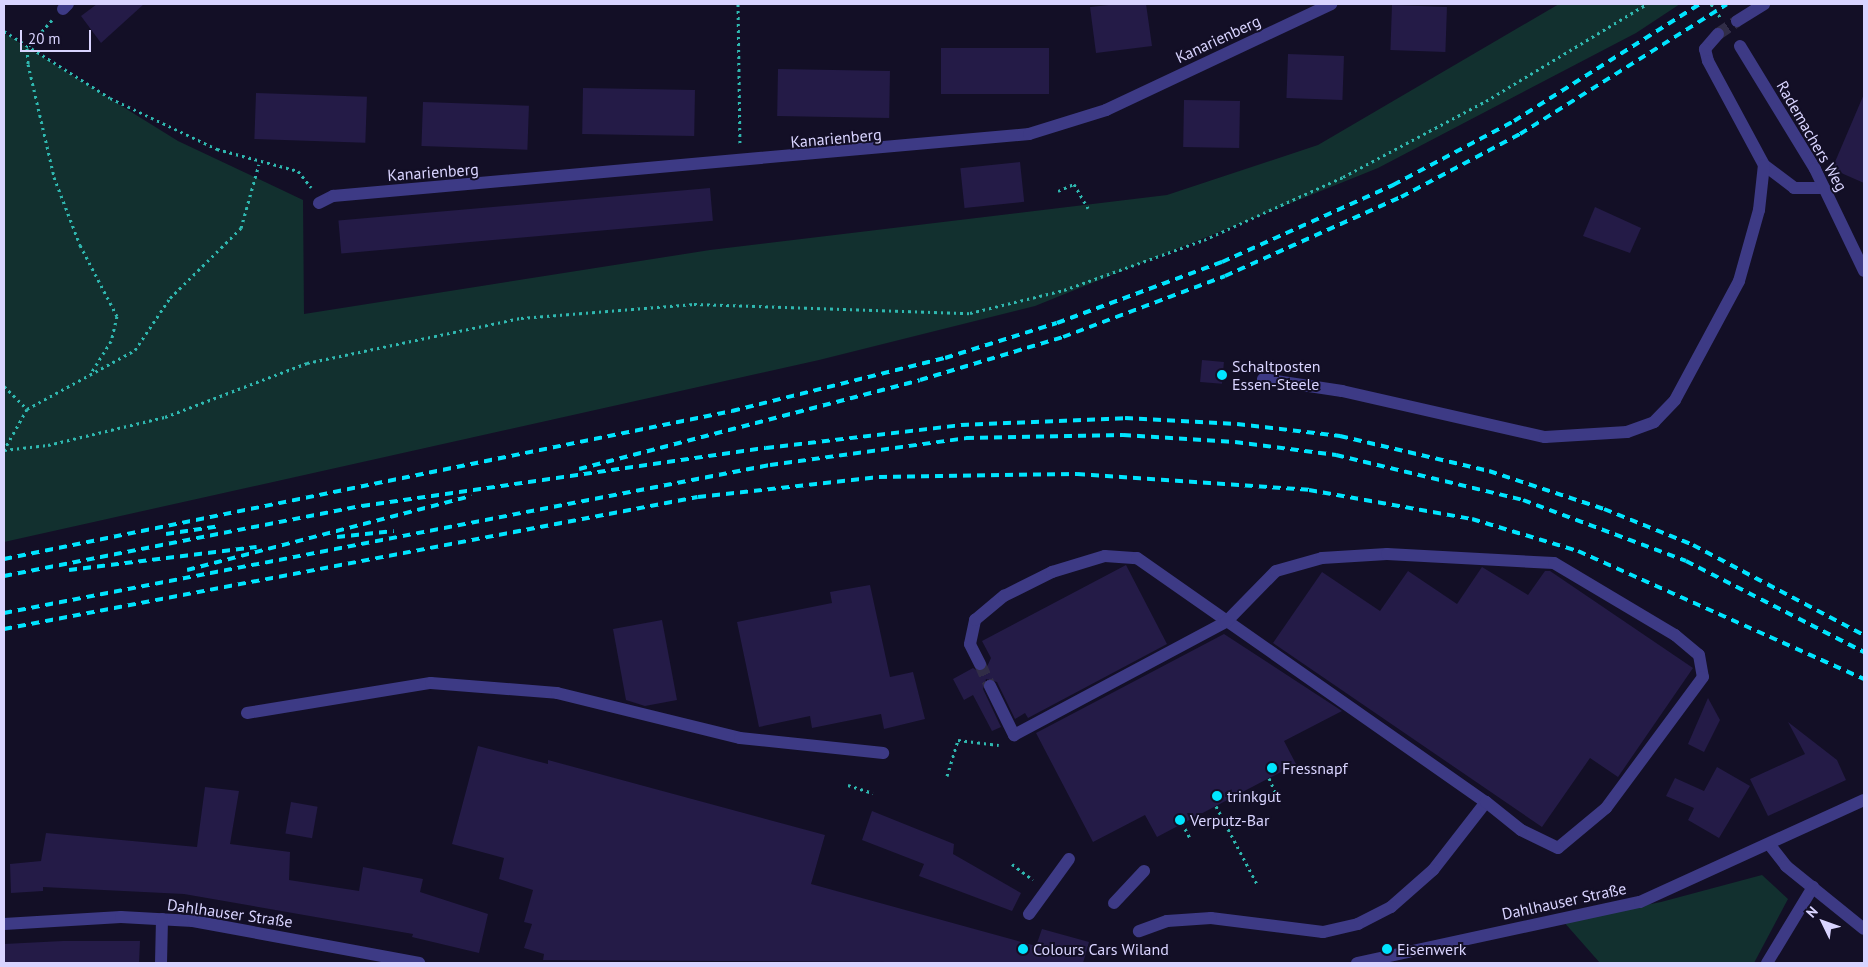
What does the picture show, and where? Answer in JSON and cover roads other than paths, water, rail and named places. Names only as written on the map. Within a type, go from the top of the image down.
[{"type":"street","name":"Kanarienberg","points":[[319,203],[333,196],[988,140],[1072,123],[1331,4]]},
{"type":"street","points":[[1737,22],[1764,4]]},
{"type":"street","points":[[1718,34],[1705,49],[1708,61],[1764,165],[1794,188],[1824,188]]},
{"type":"street","name":"Rademachers Weg","points":[[1740,46],[1824,188],[1864,271]]},
{"type":"street","points":[[1262,379],[1342,391],[1546,437],[1627,432],[1654,422],[1675,400],[1739,281],[1759,210],[1764,165]]},
{"type":"street","points":[[980,664],[970,644],[974,620],[1004,596],[1052,572],[1105,556],[1138,558],[1226,622],[1486,802],[1521,830],[1558,848],[1606,808],[1703,677],[1700,655],[1674,635],[1554,563],[1387,554],[1322,558],[1276,571],[1226,622],[1014,735],[990,686]]},
{"type":"street","points":[[247,713],[431,683],[557,693],[740,738],[883,753]]},
{"type":"street","name":"Dahlhauser Straße","points":[[1357,963],[1640,902],[1864,800]]},
{"type":"street","points":[[1139,931],[1167,921],[1211,918],[1323,932],[1358,924],[1391,907],[1433,870],[1486,802]]},
{"type":"street","points":[[1769,844],[1786,866],[1864,929]]},
{"type":"street","points":[[1029,914],[1069,859]]},
{"type":"street","points":[[1114,904],[1144,871]]},
{"type":"street","points":[[1767,963],[1813,887]]},
{"type":"street","points":[[161,963],[162,919]]},
{"type":"street","name":"Dahlhauser Straße","points":[[4,924],[162,919],[225,926],[418,963]]},
{"type":"tunnel","points":[[1718,34],[1737,21]]},
{"type":"tunnel","points":[[980,664],[990,686]]},
{"type":"railway","points":[[4,559],[732,411],[945,358],[1057,323],[1222,262],[1393,185],[1514,121],[1700,4]]},
{"type":"railway","points":[[579,469],[920,380],[1063,337],[1225,276],[1401,197],[1520,134],[1727,4]]},
{"type":"railway","points":[[4,576],[362,506],[766,448],[961,425],[1125,418],[1237,424],[1340,436],[1489,471],[1604,509],[1693,545],[1864,635]]},
{"type":"railway","points":[[4,613],[770,465],[966,438],[1123,435],[1235,442],[1336,455],[1523,500],[1686,561],[1864,652]]},
{"type":"railway","points":[[4,629],[698,497],[879,477],[1077,474],[1309,490],[1472,519],[1578,551],[1864,679]]},
{"type":"railway","points":[[187,570],[472,496]]},
{"type":"railway","points":[[166,534],[220,526]]},
{"type":"railway","points":[[337,537],[394,531]]},
{"type":"railway","points":[[69,570],[257,547]]},
{"type":"place","name":"Schaltposten Essen-Steele","points":[[1222,375]]},
{"type":"place","name":"Fressnapf","points":[[1272,768]]},
{"type":"place","name":"trinkgut","points":[[1217,796]]},
{"type":"place","name":"Verputz-Bar","points":[[1180,820]]},
{"type":"place","name":"Colours Cars Wiland","points":[[1023,949]]},
{"type":"place","name":"Eisenwerk","points":[[1387,949]]}]
